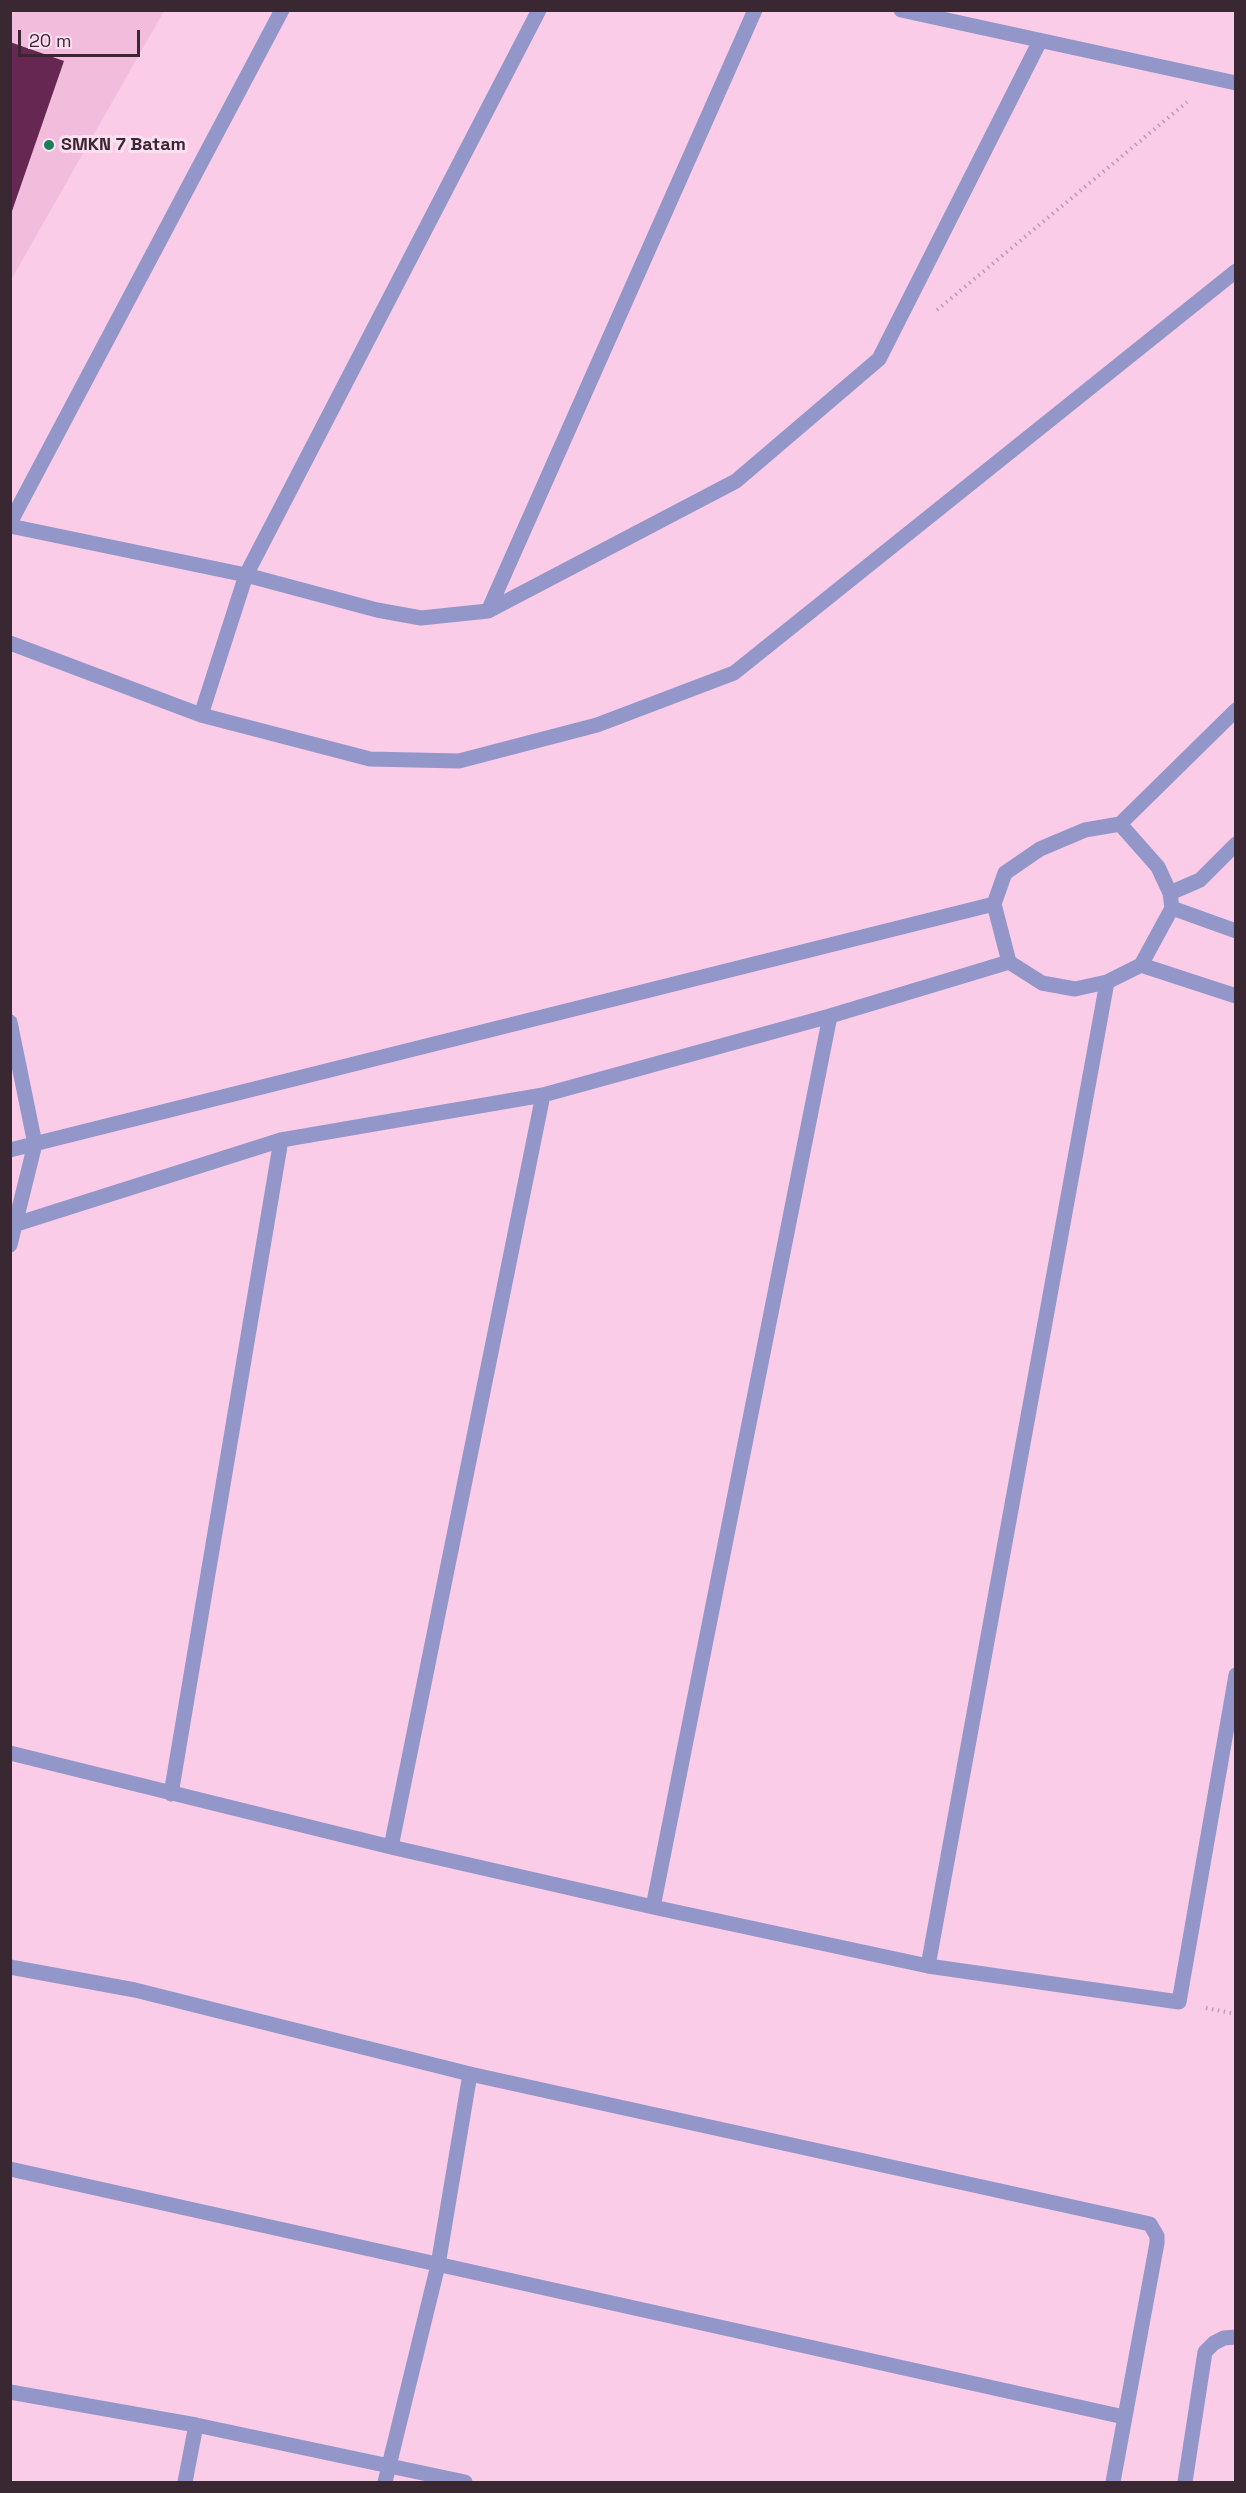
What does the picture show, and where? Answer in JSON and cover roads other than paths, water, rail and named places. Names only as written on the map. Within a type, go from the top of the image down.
[{"type":"street","points":[[282,10],[10,525],[246,574],[376,610],[421,618],[488,611],[736,481],[879,358],[1040,41]]},
{"type":"street","points":[[201,715],[246,574],[539,10]]},
{"type":"street","points":[[488,611],[755,10]]},
{"type":"street","points":[[902,10],[1236,83]]},
{"type":"street","points":[[10,643],[201,715],[370,759],[459,761],[597,725],[734,673],[1236,271]]},
{"type":"street","points":[[1236,710],[1120,824],[1085,830],[1040,849],[1005,873],[994,904],[1009,962],[1042,983],[1075,989],[1107,982],[1141,965],[1171,900],[1200,880],[1236,844]]},
{"type":"street","points":[[1120,824],[1158,867],[1171,900],[1236,931]]},
{"type":"street","points":[[10,1150],[994,904]]},
{"type":"street","points":[[12,1225],[281,1140],[543,1095],[830,1016],[1009,962]]},
{"type":"street","points":[[1141,965],[1236,996]]},
{"type":"street","points":[[928,1966],[1107,982]]},
{"type":"street","points":[[653,1907],[830,1016]]},
{"type":"street","points":[[10,1022],[35,1144],[12,1225],[10,1245]]},
{"type":"street","points":[[391,1847],[543,1095]]},
{"type":"street","points":[[171,1794],[281,1140]]},
{"type":"street","points":[[10,1753],[391,1847],[653,1907],[928,1966],[1179,2002],[1236,1675]]},
{"type":"street","points":[[10,1967],[135,1990],[470,2074],[1150,2224],[1157,2236],[1157,2243],[1113,2482]]},
{"type":"street","points":[[385,2482],[438,2265],[470,2074]]},
{"type":"street","points":[[10,2169],[1124,2417]]},
{"type":"street","points":[[1185,2482],[1205,2352],[1214,2343],[1224,2338],[1236,2337]]},
{"type":"street","points":[[10,2392],[196,2425],[465,2482]]},
{"type":"street","points":[[185,2482],[196,2425]]},
{"type":"place","name":"SMKN 7 Batam","points":[[49,145]]}]
